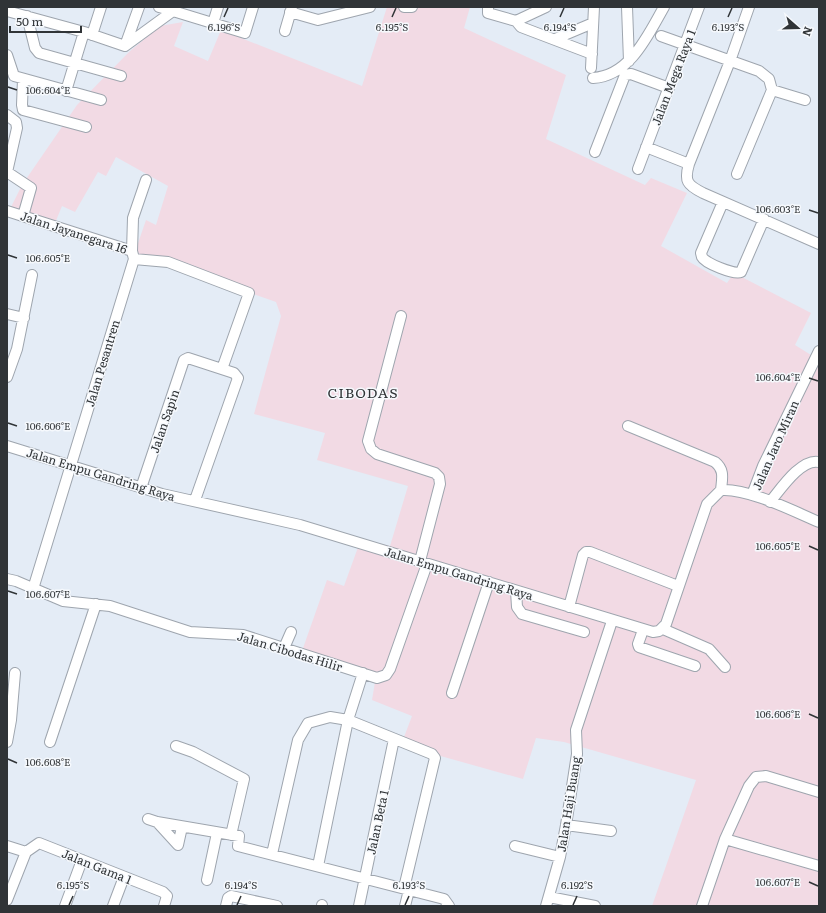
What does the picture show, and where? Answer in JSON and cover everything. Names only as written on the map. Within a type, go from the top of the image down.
[{"type":"street","points":[[66,91],[74,63],[101,7]]},
{"type":"street","points":[[126,46],[139,7]]},
{"type":"street","points":[[159,7],[245,33],[253,7]]},
{"type":"street","points":[[213,23],[218,7]]},
{"type":"street","points":[[285,31],[291,10],[318,20],[370,7]]},
{"type":"street","points":[[404,7],[412,7]]},
{"type":"street","points":[[488,7],[488,13],[516,21],[521,27],[592,54]]},
{"type":"street","points":[[516,21],[546,7]]},
{"type":"street","points":[[594,7],[592,73],[609,75],[636,55],[664,7]]},
{"type":"street","points":[[627,7],[629,61]]},
{"type":"street","name":"Jalan Mega Raya 1","points":[[638,169],[699,7]]},
{"type":"street","points":[[749,7],[686,175],[689,184],[694,188],[819,244]]},
{"type":"street","points":[[7,11],[126,46]]},
{"type":"street","points":[[126,46],[173,11]]},
{"type":"street","points":[[27,16],[37,51],[121,76]]},
{"type":"street","points":[[554,39],[594,23]]},
{"type":"street","points":[[661,36],[765,74],[769,79],[772,90],[736,174]]},
{"type":"street","points":[[7,55],[13,75],[102,100]]},
{"type":"street","points":[[595,152],[625,75],[632,74],[669,88]]},
{"type":"street","points":[[23,79],[23,110],[86,127]]},
{"type":"street","points":[[772,90],[805,100]]},
{"type":"street","points":[[7,115],[16,122],[17,128],[7,172],[31,188],[23,216]]},
{"type":"street","points":[[646,147],[689,164]]},
{"type":"street","name":"Jalan Pesantren","points":[[70,466],[133,255],[133,218],[146,180]]},
{"type":"street","points":[[723,202],[701,253],[708,262],[735,274],[741,272],[764,219]]},
{"type":"street","name":"Jalan Jayanegara 16","points":[[7,211],[133,255],[168,262],[249,293],[222,369]]},
{"type":"street","points":[[7,377],[17,349],[32,276]]},
{"type":"street","points":[[7,314],[24,318]]},
{"type":"street","points":[[401,316],[368,441],[370,449],[377,454],[435,473],[439,477],[440,484],[424,563]]},
{"type":"street","name":"Jalan Jaro Miran","points":[[752,496],[763,466],[819,351]]},
{"type":"street","name":"Jalan Sapin","points":[[141,488],[184,360],[186,358],[222,369]]},
{"type":"street","points":[[195,500],[238,381],[236,374],[222,369]]},
{"type":"street","points":[[628,426],[715,462],[721,467],[721,490],[707,504],[678,586],[668,620],[663,629],[709,650],[725,667]]},
{"type":"street","name":"Jalan Empu Gandring Raya","points":[[7,446],[141,488],[300,525],[643,630],[653,632],[663,629]]},
{"type":"street","points":[[770,502],[797,471],[808,462],[819,462]]},
{"type":"street","points":[[33,589],[70,466]]},
{"type":"street","points":[[721,490],[736,491],[752,496],[819,522]]},
{"type":"street","points":[[569,607],[582,556],[586,552],[678,586]]},
{"type":"street","name":"Jalan Cibodas Hilir","points":[[7,579],[16,581],[63,601],[110,606],[190,632],[243,635],[377,678],[386,675],[390,669],[424,563]]},
{"type":"street","points":[[452,693],[489,582]]},
{"type":"street","points":[[516,591],[517,607],[522,614],[584,632]]},
{"type":"street","points":[[50,742],[96,604]]},
{"type":"street","name":"Jalan Haji Buang","points":[[548,901],[560,857],[566,825],[577,754],[576,730],[612,620]]},
{"type":"street","points":[[643,630],[638,644],[639,647],[695,666]]},
{"type":"street","points":[[284,648],[291,632]]},
{"type":"street","points":[[7,742],[11,720],[15,673]]},
{"type":"street","points":[[318,866],[348,720],[363,673]]},
{"type":"street","points":[[272,854],[298,740],[308,723],[330,717],[348,720],[433,755],[436,761],[406,889],[405,906]]},
{"type":"street","name":"Jalan Beta 1","points":[[359,906],[394,739]]},
{"type":"street","points":[[176,746],[193,752],[244,779],[232,835]]},
{"type":"street","points":[[702,906],[725,839],[749,786],[756,777],[766,776],[819,792]]},
{"type":"street","points":[[182,826],[178,845],[152,821],[182,826],[217,833],[232,835],[240,837],[238,846],[444,899],[449,906]]},
{"type":"street","points":[[566,825],[611,831]]},
{"type":"street","points":[[207,880],[217,833]]},
{"type":"street","points":[[725,839],[819,866]]},
{"type":"street","name":"Jalan Gama 1","points":[[26,852],[36,844],[40,843],[163,892],[167,895],[166,902]]},
{"type":"street","points":[[514,846],[560,857]]},
{"type":"street","points":[[7,900],[26,852],[10,847]]},
{"type":"street","points":[[65,906],[82,860]]},
{"type":"street","points":[[113,906],[124,877]]},
{"type":"street","points":[[228,901],[277,906]]},
{"type":"street","points":[[548,901],[595,906]]},
{"type":"shaded area","points":[[387,7],[470,7],[464,28],[566,75],[546,139],[645,185],[651,178],[687,193],[661,246],[727,283],[734,273],[811,313],[795,345],[819,360],[819,906],[652,906],[696,780],[564,742],[536,738],[523,779],[401,745],[412,716],[372,700],[376,676],[302,651],[327,580],[344,586],[361,539],[390,546],[408,486],[317,460],[325,433],[254,414],[281,316],[276,302],[135,252],[146,220],[156,225],[168,186],[116,157],[106,176],[98,172],[75,212],[62,206],[53,228],[10,209],[22,185],[77,105],[129,52],[160,26],[183,22],[174,46],[208,61],[221,30],[362,86]]},
{"type":"district","name":"CIBODAS","points":[[363,392]]}]
